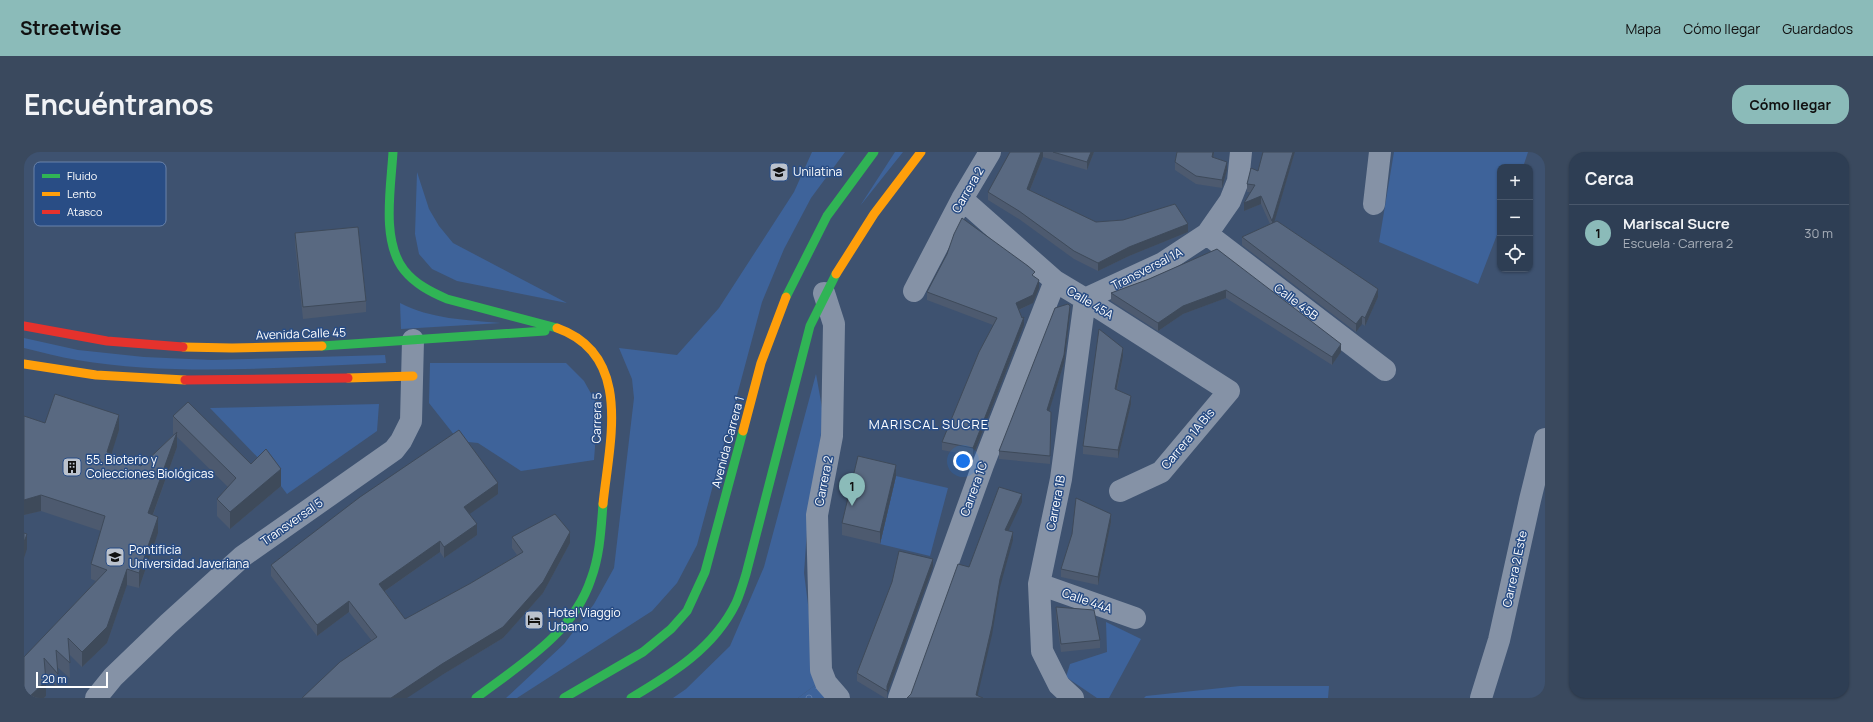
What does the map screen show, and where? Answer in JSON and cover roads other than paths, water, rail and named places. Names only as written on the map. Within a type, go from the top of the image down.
[{"type":"main road","name":"Carrera 5","points":[[393,152],[389,232],[392,247],[403,269],[416,284],[435,294],[466,305],[561,329],[579,339],[590,348],[604,371],[612,401],[598,546],[593,574],[584,596],[565,625],[551,639],[476,698]]},
{"type":"main road","name":"Avenida Carrera 1","points":[[564,698],[643,652],[667,634],[684,616],[696,595],[705,572],[761,363],[776,320],[795,277],[827,216],[874,152]]},
{"type":"main road","points":[[631,698],[680,669],[703,650],[721,629],[736,602],[746,574],[810,326],[824,293],[854,244],[888,194],[921,152]]},
{"type":"main road","name":"Avenida Calle 45","points":[[24,326],[109,342],[166,346],[248,348],[296,347],[413,340],[500,332],[547,331],[564,334],[579,339]]},
{"type":"main road","points":[[24,364],[77,374],[142,379],[300,380],[412,376]]},
{"type":"street","name":"Carrera 2","points":[[914,291],[962,199],[990,152]]},
{"type":"street","points":[[1207,234],[1230,201],[1238,181],[1241,152]]},
{"type":"street","points":[[1374,204],[1380,152]]},
{"type":"street","name":"Calle 45A","points":[[962,199],[1055,281],[1229,391]]},
{"type":"street","name":"Transversal 1A","points":[[1085,299],[1163,263],[1207,234]]},
{"type":"street","name":"Calle 45B","points":[[1207,234],[1385,370]]},
{"type":"street","name":"Carrera 1C","points":[[899,698],[983,465],[1055,281]]},
{"type":"street","name":"Carrera 2","points":[[824,293],[834,324],[832,436],[817,515],[821,670],[826,683],[839,698]]},
{"type":"street","name":"Carrera 1B","points":[[1073,698],[1059,685],[1042,651],[1039,584],[1061,479],[1085,299]]},
{"type":"street","name":"Transversal 5","points":[[96,698],[113,677],[168,624],[243,556],[394,450],[401,441],[410,421],[413,340]]},
{"type":"street","name":"Carrera 1A Bis","points":[[1120,491],[1161,472],[1229,391]]},
{"type":"street","name":"Carrera 2 Este","points":[[1481,698],[1499,640],[1545,439]]},
{"type":"street","name":"Calle 44A","points":[[1039,584],[1135,618]]},
{"type":"place","name":"Unilatina","points":[[779,172]]},
{"type":"place","name":"55. Bioterio y Colecciones Biológicas","points":[[72,467]]},
{"type":"place","name":"Mariscal Sucre","points":[[852,506]]},
{"type":"place","name":"Pontificia Universidad Javeriana","points":[[115,557]]},
{"type":"place","name":"Hotel Viaggio Urbano","points":[[534,620]]},
{"type":"district","name":"MARISCAL SUCRE","points":[[929,424]]}]
